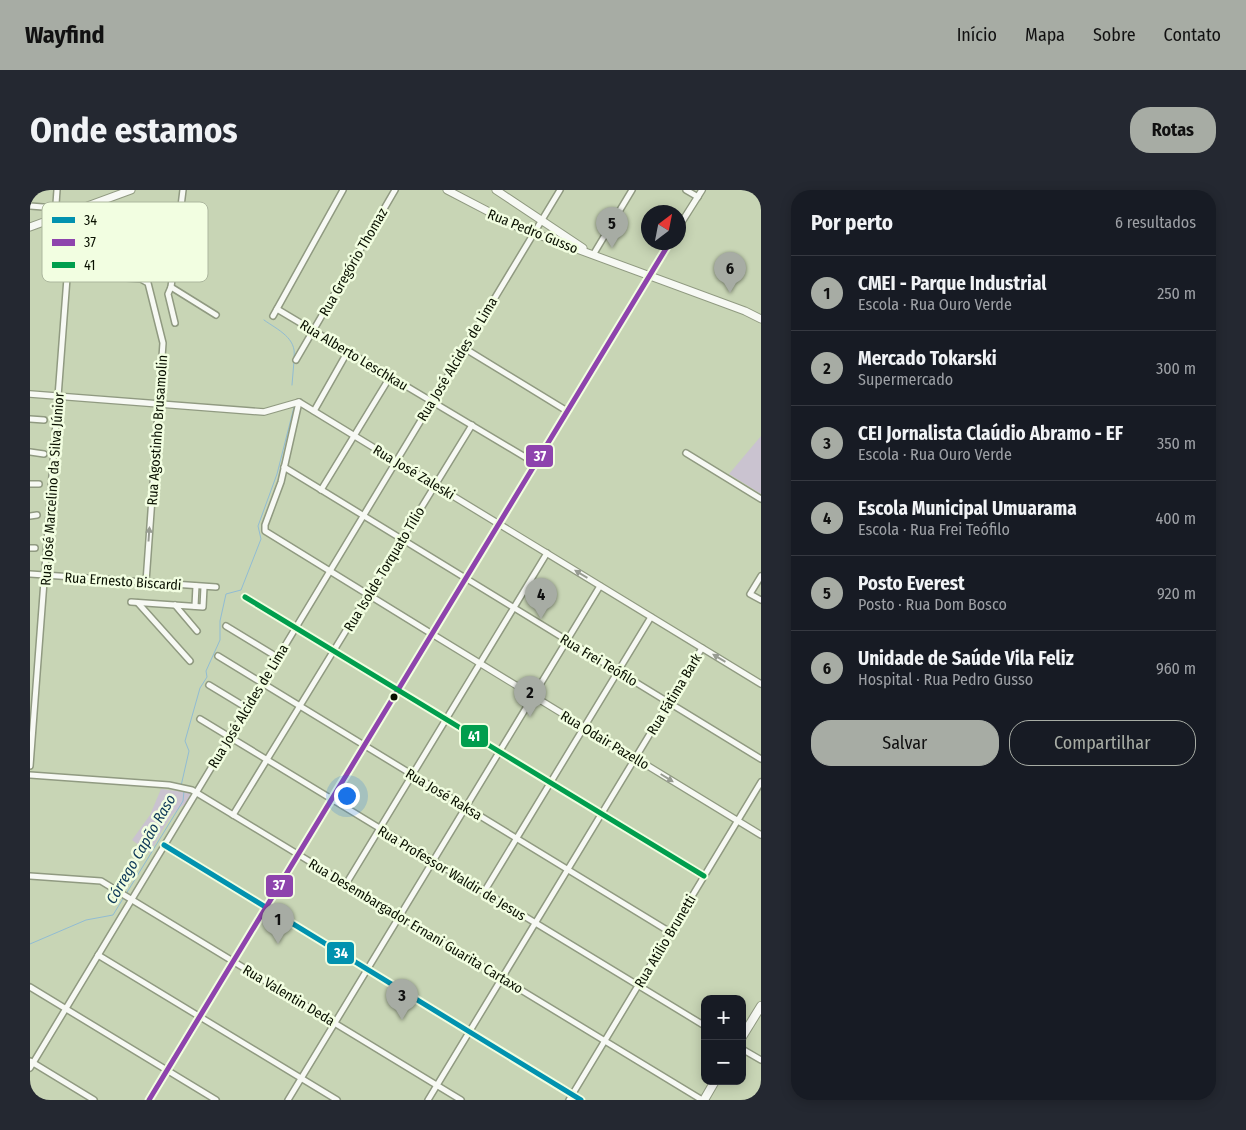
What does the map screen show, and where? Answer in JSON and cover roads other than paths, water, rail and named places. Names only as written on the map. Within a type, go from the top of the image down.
[{"type":"main road","points":[[99,202],[131,190]]},
{"type":"main road","name":"Rua Pedro Gusso","points":[[447,190],[492,215],[533,233],[761,319]]},
{"type":"main road","points":[[496,190],[593,255]]},
{"type":"main road","points":[[30,227],[42,223]]},
{"type":"main road","points":[[746,1030],[761,1006]]},
{"type":"main road","points":[[703,1100],[713,1085]]},
{"type":"street","points":[[272,316],[343,190]]},
{"type":"street","name":"Rua Gregório Thomaz","points":[[296,360],[395,190]]},
{"type":"street","name":"Rua José Alcides de Lima","points":[[31,1064],[66,1009],[129,898],[164,845],[560,190]]},
{"type":"street","points":[[593,255],[632,190]]},
{"type":"street","points":[[686,190],[698,197]]},
{"type":"street","points":[[686,216],[702,190]]},
{"type":"street","points":[[149,1100],[665,250]]},
{"type":"street","name":"Rua José Marcelino da Silva Júnior","points":[[30,766],[66,282]]},
{"type":"street","name":"Rua Agostinho Brusamolin","points":[[146,582],[163,343],[147,282]]},
{"type":"street","points":[[172,282],[168,294],[175,323]]},
{"type":"street","points":[[171,287],[216,315]]},
{"type":"street","name":"Rua Alberto Leschkau","points":[[276,309],[536,463]]},
{"type":"street","points":[[464,348],[567,411]]},
{"type":"street","points":[[314,411],[348,352]]},
{"type":"street","points":[[321,490],[390,377]]},
{"type":"street","points":[[30,394],[267,412],[292,402],[299,402],[284,467]]},
{"type":"street","name":"Rua José Zaleski","points":[[299,402],[761,684]]},
{"type":"street","points":[[30,419],[44,420]]},
{"type":"street","name":"Rua Isolde Torquato Tílio","points":[[233,815],[472,425]]},
{"type":"street","points":[[30,452],[44,454]]},
{"type":"street","points":[[686,453],[761,499]]},
{"type":"street","name":"Rua Frei Teófilo","points":[[284,467],[761,759]]},
{"type":"street","name":"Rua Odair Pazello","points":[[284,467],[281,482],[265,528],[270,536],[761,836]]},
{"type":"street","points":[[30,484],[39,484]]},
{"type":"street","points":[[30,516],[37,515]]},
{"type":"street","points":[[346,884],[546,553]]},
{"type":"street","name":"Rua Ernesto Biscardi","points":[[30,574],[216,588]]},
{"type":"street","points":[[761,576],[750,594],[761,600]]},
{"type":"street","points":[[195,606],[196,586]]},
{"type":"street","points":[[288,1100],[600,586]]},
{"type":"street","points":[[131,602],[203,607],[204,587]]},
{"type":"street","points":[[245,597],[704,876]]},
{"type":"street","points":[[138,602],[190,661]]},
{"type":"street","points":[[175,605],[197,631]]},
{"type":"street","points":[[484,892],[651,617]]},
{"type":"street","points":[[226,626],[277,657]]},
{"type":"street","name":"Rua Fátima Bark","points":[[428,1100],[702,648]]},
{"type":"street","name":"Rua José Raksa","points":[[218,656],[670,932]]},
{"type":"street","points":[[209,685],[247,708]]},
{"type":"street","name":"Rua Professor Waldir de Jesus","points":[[200,720],[701,1024]]},
{"type":"street","name":"Rua Desembargador Ernani Guarita Cartaxo","points":[[30,775],[176,786],[196,792],[703,1100]]},
{"type":"street","name":"Rua Atílio Brunetti","points":[[569,1100],[761,782]]},
{"type":"street","points":[[164,845],[581,1100]]},
{"type":"street","name":"Rua Valentin Deda","points":[[30,876],[101,881],[461,1100]]},
{"type":"street","points":[[98,954],[337,1100]]},
{"type":"street","points":[[30,987],[216,1100]]},
{"type":"street","points":[[746,1051],[761,1060]]},
{"type":"street","points":[[31,1064],[94,1100]]},
{"type":"waterway","name":"Córrego Capão Raso","points":[[264,320],[290,340],[293,345],[294,357]]},
{"type":"waterway","name":"Córrego Capão Raso","points":[[292,385],[294,361]]},
{"type":"waterway","name":"Córrego Capão Raso","points":[[181,786],[189,751],[185,741],[200,688],[207,677],[206,671],[220,640],[220,621],[226,594],[241,590],[261,539],[258,526],[277,474],[294,407]]},
{"type":"waterway","name":"Córrego Capão Raso","points":[[126,894],[183,801],[184,791]]},
{"type":"waterway","name":"Córrego Capão Raso","points":[[30,944],[86,920],[113,915],[124,897]]},
{"type":"place","name":"Posto Everest","points":[[612,248]]},
{"type":"place","name":"Unidade de Saúde Vila Feliz","points":[[730,293]]},
{"type":"place","name":"Escola Municipal Umuarama","points":[[541,619]]},
{"type":"place","name":"Mercado Tokarski","points":[[530,717]]},
{"type":"place","name":"CMEI - Parque Industrial","points":[[278,944]]},
{"type":"place","name":"CEI Jornalista Claúdio Abramo - EF","points":[[402,1020]]}]
